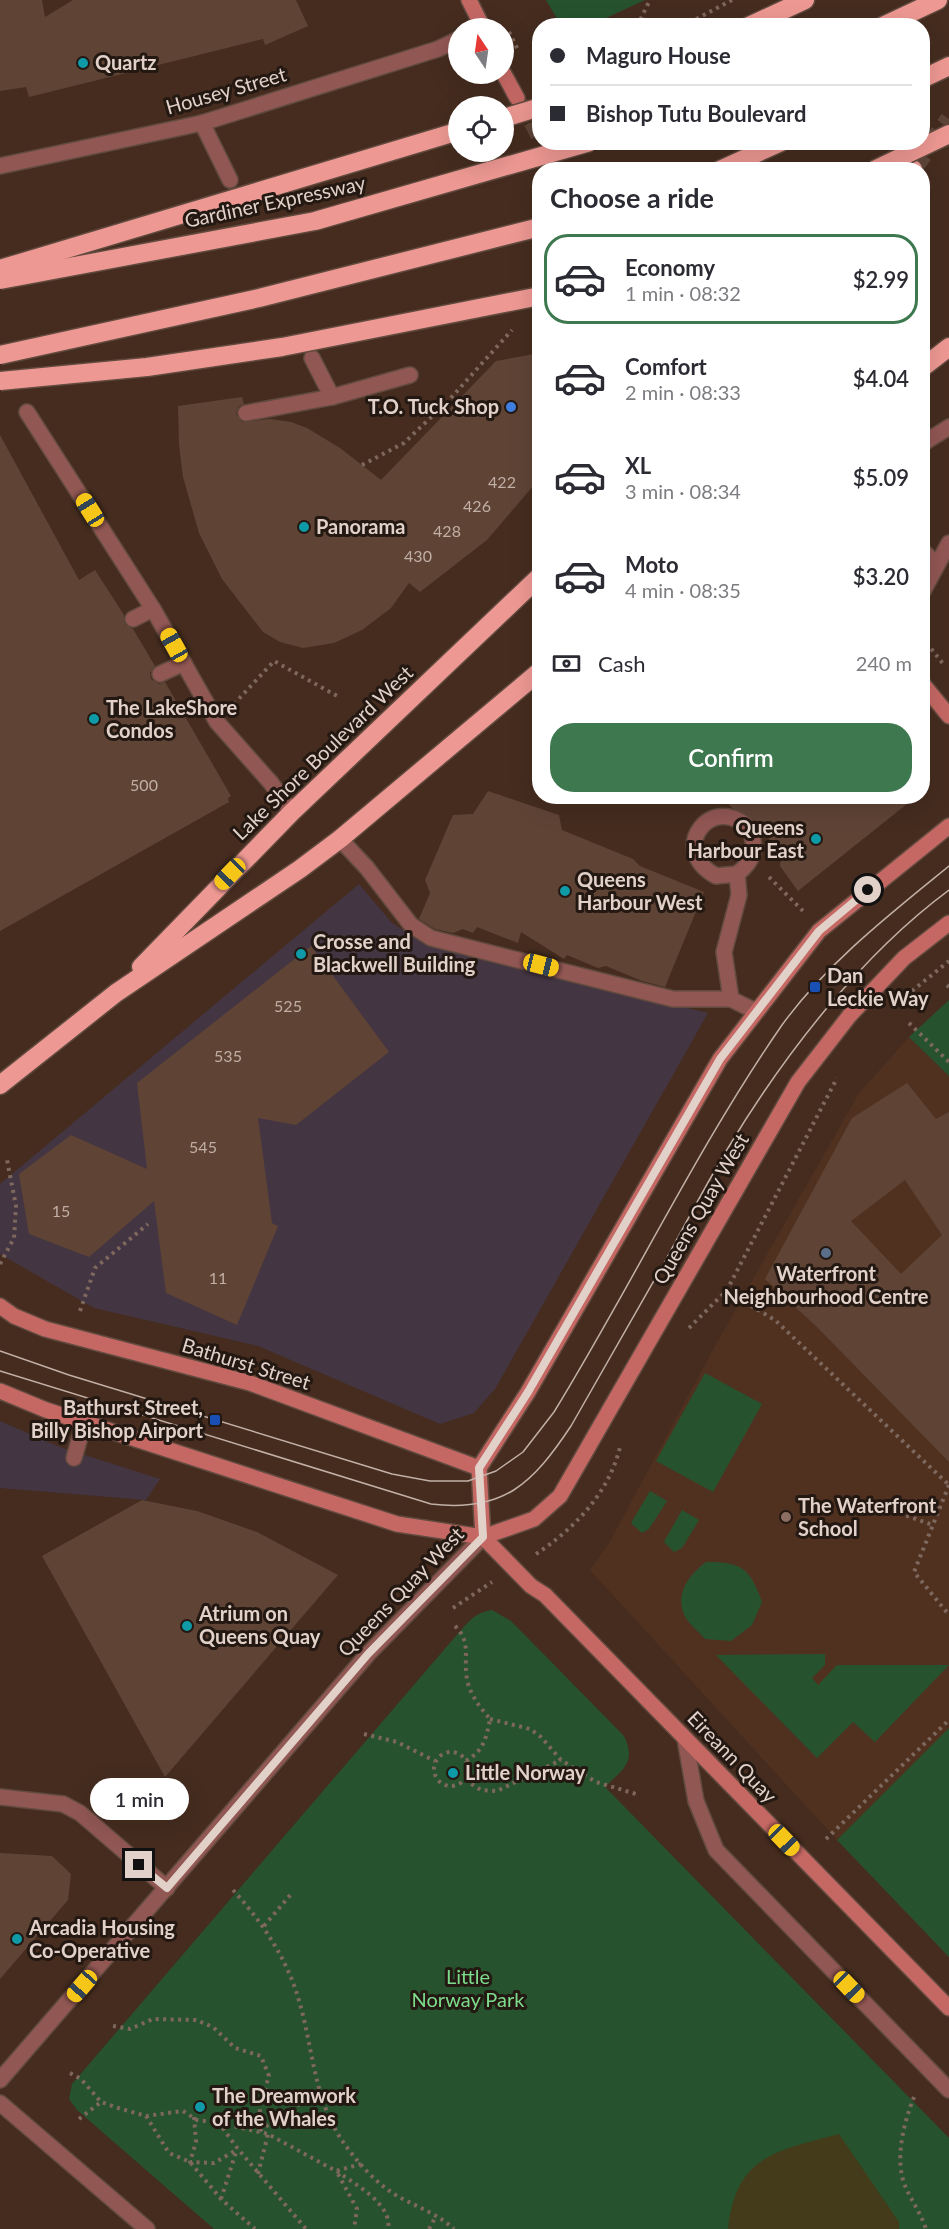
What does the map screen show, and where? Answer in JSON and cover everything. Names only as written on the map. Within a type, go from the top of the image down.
[{"type":"highway","points":[[766,18],[805,0]]},
{"type":"highway","points":[[900,18],[938,0]]},
{"type":"highway","points":[[930,75],[949,66]]},
{"type":"highway","points":[[514,115],[532,109]]},
{"type":"highway","points":[[0,269],[448,134]]},
{"type":"highway","points":[[930,143],[949,134]]},
{"type":"highway","name":"Gardiner Expressway","points":[[0,280],[315,221],[562,150]]},
{"type":"highway","points":[[738,162],[764,150]]},
{"type":"highway","points":[[891,162],[916,150]]},
{"type":"highway","points":[[0,355],[259,298],[532,229]]},
{"type":"highway","points":[[0,381],[147,367],[282,347],[532,298]]},
{"type":"highway","points":[[930,361],[949,346]]},
{"type":"highway","name":"Lake Shore Boulevard West","points":[[116,993],[292,812],[532,584]]},
{"type":"highway","name":"Lake Shore Boulevard West","points":[[0,1085],[116,993],[300,869],[340,839],[532,678]]},
{"type":"street","points":[[469,0],[477,18]]},
{"type":"street","name":"Housey Street","points":[[0,166],[202,123],[448,44]]},
{"type":"street","points":[[509,84],[517,98]]},
{"type":"street","points":[[202,123],[230,180]]},
{"type":"street","points":[[312,358],[332,396]]},
{"type":"street","points":[[246,413],[332,396],[410,375]]},
{"type":"street","points":[[27,412],[153,609],[218,722],[271,783],[292,812]]},
{"type":"street","points":[[930,439],[949,427]]},
{"type":"street","points":[[930,579],[949,543]]},
{"type":"street","points":[[930,558],[938,565]]},
{"type":"street","points":[[129,623],[153,609]]},
{"type":"street","points":[[160,674],[184,663]]},
{"type":"street","points":[[930,693],[949,716]]},
{"type":"street","points":[[722,816],[742,821],[750,829],[754,839],[752,859],[737,874],[716,876],[699,863],[694,843],[703,824],[722,816]]},
{"type":"street","points":[[0,1391],[84,1422],[397,1524],[483,1537],[479,1468],[528,1392],[720,1059],[819,931],[949,826]]},
{"type":"street","points":[[340,839],[367,868],[411,925],[431,938],[673,999],[730,999],[755,1011]]},
{"type":"street","points":[[730,999],[724,952],[739,895],[737,874]]},
{"type":"street","name":"Queens Quay West","points":[[0,2080],[368,1654],[483,1537],[534,1519],[560,1496],[798,1082],[850,1015],[904,957],[949,923]]},
{"type":"street","name":"Bathurst Street","points":[[0,1306],[14,1316],[45,1329],[249,1383],[479,1468]]},
{"type":"street","points":[[74,1458],[84,1422]]},
{"type":"street","name":"Eireann Quay","points":[[483,1537],[949,2008]]},
{"type":"street","points":[[685,1739],[696,1801],[716,1850],[949,2090]]},
{"type":"street","points":[[0,1797],[63,1804],[80,1813],[167,1888]]},
{"type":"street","points":[[0,2103],[147,2229]]},
{"type":"path","points":[[642,18],[650,0]]},
{"type":"path","points":[[698,18],[732,0]]},
{"type":"path","points":[[514,42],[522,59]]},
{"type":"path","points":[[362,465],[404,443],[449,400],[513,328],[522,326]]},
{"type":"path","points":[[930,647],[949,672]]},
{"type":"path","points":[[218,722],[274,661],[339,697]]},
{"type":"path","points":[[752,859],[806,914]]},
{"type":"path","points":[[903,999],[949,961]]},
{"type":"path","points":[[909,1023],[949,1062]]},
{"type":"path","points":[[688,1329],[727,1290],[733,1280],[842,1068]]},
{"type":"path","points":[[0,1264],[14,1238],[16,1206],[8,1160]]},
{"type":"path","points":[[80,1311],[95,1268],[148,1224]]},
{"type":"path","points":[[738,1298],[775,1320],[949,1485],[914,1572],[949,1615]]},
{"type":"path","points":[[444,1615],[550,1545],[585,1514],[616,1464],[621,1443]]},
{"type":"path","points":[[885,1508],[933,1525]]},
{"type":"path","points":[[456,1626],[466,1642],[466,1677],[471,1692],[490,1719],[530,1729],[541,1737],[561,1760],[596,1782],[636,1794]]},
{"type":"path","points":[[466,1761],[479,1753],[486,1740],[490,1719]]},
{"type":"path","points":[[826,1839],[949,1720]]},
{"type":"path","points":[[364,1734],[397,1742],[435,1761]]},
{"type":"path","points":[[446,1752],[459,1753],[466,1761],[468,1771],[465,1780],[454,1786],[437,1780],[434,1771],[438,1756],[446,1752]]},
{"type":"path","points":[[465,1780],[481,1790],[497,1791],[561,1760]]},
{"type":"path","points":[[233,1890],[264,1926],[295,1987],[319,2091],[336,2130],[361,2164],[395,2194],[436,2216],[454,2229]]},
{"type":"path","points":[[264,1926],[292,1893]]},
{"type":"path","points":[[113,2026],[130,2030],[153,2019],[196,2020],[213,2027],[235,2048],[259,2054],[264,2060],[269,2076],[260,2106],[259,2131]]},
{"type":"path","points":[[70,2073],[81,2079],[101,2102],[146,2116],[181,2111],[194,2117],[268,2134],[336,2171],[380,2205],[388,2218],[388,2229]]},
{"type":"path","points":[[259,2131],[319,2091]]},
{"type":"path","points":[[914,2097],[907,2113],[900,2160],[904,2181],[926,2229]]},
{"type":"path","points":[[79,2119],[101,2102]]},
{"type":"path","points":[[146,2116],[169,2152],[190,2162],[214,2163],[238,2149]]},
{"type":"path","points":[[190,2162],[196,2142],[194,2117]]},
{"type":"path","points":[[219,2123],[258,2174],[306,2229]]},
{"type":"path","points":[[258,2174],[268,2134]]},
{"type":"path","points":[[221,2199],[238,2149]]},
{"type":"path","points":[[190,2162],[221,2199],[255,2229]]},
{"type":"path","points":[[336,2171],[361,2164]]},
{"type":"path","points":[[336,2171],[357,2210],[354,2229]]},
{"type":"path","points":[[429,2229],[436,2216]]},
{"type":"shaded area","points":[[359,884],[392,923],[424,943],[708,1013],[495,1389],[474,1413],[440,1424],[258,1346],[94,1308],[0,1254],[0,1184]]},
{"type":"shaded area","name":"The Waterfront School","points":[[909,1037],[949,1076],[949,1957],[837,1840],[590,1570],[609,1543],[716,1344],[859,1093]]},
{"type":"shaded area","points":[[0,1421],[60,1447],[160,1479],[146,1500],[0,1488]]},
{"type":"green space","points":[[546,0],[645,0],[606,18],[557,18]]},
{"type":"green space","points":[[949,1000],[949,1076],[909,1037]]},
{"type":"green space","points":[[705,1373],[762,1404],[713,1492],[656,1461]]},
{"type":"green space","points":[[650,1491],[667,1501],[649,1529],[642,1533],[631,1523]]},
{"type":"green space","points":[[682,1510],[699,1520],[682,1548],[674,1552],[664,1542]]},
{"type":"green space","points":[[706,1562],[728,1563],[743,1569],[753,1581],[762,1602],[752,1625],[731,1641],[705,1639],[688,1621],[682,1610],[681,1601],[685,1586]]},
{"type":"green space","name":"Little Norway Park","points":[[492,1610],[511,1621],[624,1736],[628,1745],[628,1760],[622,1771],[605,1787],[949,2138],[949,2229],[214,2229],[77,2110],[69,2099],[72,2084],[463,1628],[475,1616]]},
{"type":"green space","points":[[825,1654],[825,1665],[812,1678],[818,1685],[837,1665],[949,1665],[875,1742],[853,1722],[817,1758],[716,1655]]},
{"type":"green space","points":[[949,1728],[949,1957],[837,1840]]},
{"type":"sand","points":[[839,2134],[899,2222],[899,2229],[728,2229],[732,2204],[740,2185],[750,2171],[763,2160],[778,2152]]},
{"type":"building","name":"Quartz","points":[[0,0],[42,0],[45,17],[73,0],[296,0],[308,26],[265,45],[263,39],[29,97],[26,87],[0,91]]},
{"type":"building","name":"Panorama","points":[[532,354],[532,487],[487,540],[420,592],[409,583],[391,608],[362,630],[334,643],[303,648],[280,642],[263,632],[222,579],[199,533],[183,477],[178,406],[242,397],[244,404],[239,406],[236,414],[242,422],[270,419],[291,422],[307,428],[340,448],[381,480],[496,361]]},
{"type":"building","name":"The LakeShore Condos","points":[[0,435],[79,580],[95,570],[124,615],[125,624],[133,629],[155,666],[150,673],[151,679],[159,684],[165,682],[231,796],[228,798],[229,802],[0,931]]},
{"type":"building","name":"Queens Harbour West","points":[[488,791],[559,815],[562,830],[633,859],[640,866],[704,892],[665,987],[642,981],[606,966],[598,968],[567,955],[564,959],[521,932],[518,943],[477,927],[473,933],[463,929],[453,933],[435,929],[419,919],[430,893],[425,880],[453,815],[473,814]]},
{"type":"building","name":"Queens Harbour East","points":[[728,804],[907,804],[798,891],[780,866],[782,852],[761,831],[756,821],[733,809]]},
{"type":"building","points":[[311,946],[389,1052],[296,1125],[258,1118],[272,1223],[278,1226],[237,1325],[166,1293],[154,1201],[89,1257],[29,1234],[19,1174],[71,1135],[147,1169],[137,1083]]},
{"type":"building","points":[[907,1083],[936,1119],[949,1112],[949,1462],[817,1327],[765,1279],[852,1118]],"holes":[[[905,1180],[942,1235],[901,1274],[851,1221]]]},
{"type":"building","name":"Atrium on Queens Quay","points":[[142,1500],[197,1511],[257,1532],[338,1575],[165,1777],[42,1556]]},
{"type":"building","name":"Arcadia Housing Co-Operative","points":[[0,1853],[52,1856],[71,1874],[68,1900],[0,1979]]},
{"type":"tunnel","points":[[520,102],[532,124]]},
{"type":"tunnel","points":[[930,145],[949,119]]},
{"type":"tunnel","points":[[546,150],[553,162]]},
{"type":"tunnel","points":[[918,162],[927,150]]},
{"type":"tram line","points":[[0,1351],[69,1375],[392,1474],[430,1481],[468,1481],[496,1471],[523,1452],[554,1412],[721,1120],[782,1025],[819,981],[860,940],[949,866]]},
{"type":"tram line","points":[[0,1371],[431,1504],[456,1506],[478,1504],[514,1490],[543,1464],[571,1426],[728,1148],[799,1043],[826,1008],[885,945],[949,890]]},
{"type":"place","name":"Quartz","points":[[83,63]]},
{"type":"place","name":"T.O. Tuck Shop","points":[[511,407]]},
{"type":"place","name":"Panorama","points":[[304,527]]},
{"type":"place","name":"The LakeShore Condos","points":[[94,719]]},
{"type":"place","name":"Queens Harbour East","points":[[816,839]]},
{"type":"place","name":"Queens Harbour West","points":[[565,891]]},
{"type":"place","name":"Crosse and Blackwell Building","points":[[301,954]]},
{"type":"place","name":"Dan Leckie Way","points":[[815,987]]},
{"type":"place","name":"Waterfront Neighbourhood Centre","points":[[826,1253]]},
{"type":"place","name":"Bathurst Street, Billy Bishop Airport","points":[[215,1420]]},
{"type":"place","name":"The Waterfront School","points":[[786,1517]]},
{"type":"place","name":"Atrium on Queens Quay","points":[[187,1626]]},
{"type":"place","name":"Little Norway","points":[[453,1773]]},
{"type":"place","name":"Arcadia Housing Co-Operative","points":[[17,1939]]},
{"type":"place","name":"The Dreamwork of the Whales","points":[[200,2107]]},
{"type":"route","points":[[139,1865],[167,1888],[368,1654],[426,1598],[483,1537],[479,1468],[528,1392],[720,1059],[819,931],[868,890]]}]
